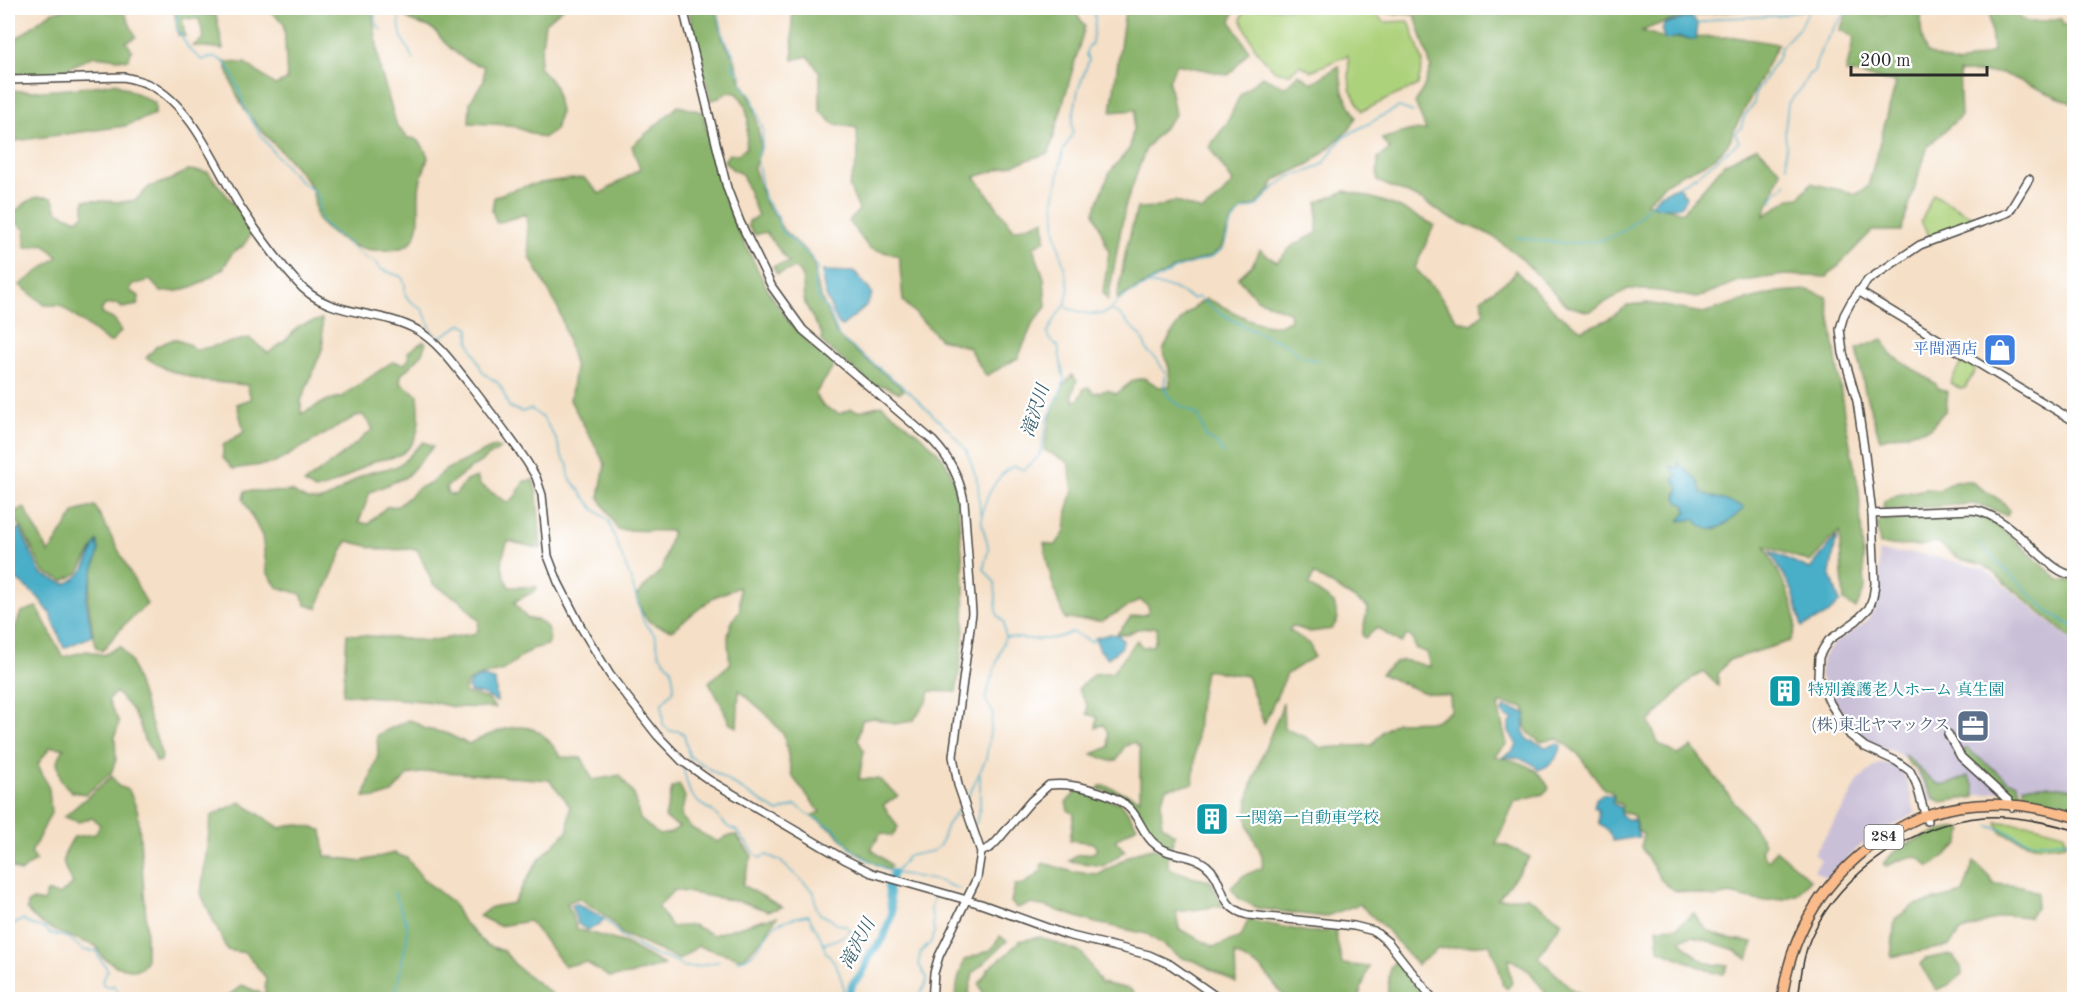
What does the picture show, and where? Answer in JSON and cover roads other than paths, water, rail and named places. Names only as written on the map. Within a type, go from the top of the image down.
[{"type":"highway","name":"284","points":[[1782,999],[1786,975],[1803,925],[1831,883],[1849,865],[1888,834],[1926,818],[1972,805],[2044,809],[2074,817]]},
{"type":"highway","name":"284","points":[[2012,807],[2074,821]]},
{"type":"highway","name":"284","points":[[1787,999],[1800,945],[1818,909],[1831,891],[1871,853],[1926,818]]},
{"type":"street","points":[[683,8],[727,188],[772,287],[804,330],[933,441],[945,454],[960,483],[972,613],[953,756],[958,785],[981,852],[976,878],[939,956],[934,973],[932,999]]},
{"type":"street","points":[[8,80],[124,77],[151,85],[172,100],[205,143],[242,209],[304,290],[325,304],[401,322],[431,340],[450,360],[506,432],[536,477],[542,495],[548,556],[577,619],[610,675],[668,749],[682,761],[709,780],[844,859],[883,876],[929,888],[1067,935],[1149,955],[1171,965],[1221,999]]},
{"type":"street","points":[[1926,818],[1916,783],[1910,771],[1896,761],[1865,747],[1850,735],[1830,703],[1818,677],[1819,657],[1823,649],[1829,640],[1864,613],[1873,597],[1875,584],[1872,514],[1857,401],[1840,340],[1840,329],[1844,315],[1858,291],[1868,280],[1920,245],[2009,212],[2030,179]]},
{"type":"street","points":[[1858,291],[2074,421]]},
{"type":"street","points":[[1872,514],[1973,510],[1984,512],[2008,526],[2062,574],[2074,575]]},
{"type":"street","points":[[1948,734],[1961,757],[2012,807]]},
{"type":"street","points":[[981,852],[991,847],[1031,801],[1049,785],[1070,785],[1114,797],[1133,812],[1155,844],[1206,865],[1215,875],[1228,905],[1234,910],[1248,915],[1354,926],[1374,931],[1388,942],[1434,999]]},
{"type":"water","points":[[1691,17],[1698,24],[1696,40],[1680,37],[1665,40],[1662,32],[1664,24]]},
{"type":"water","points":[[1679,186],[1686,197],[1683,205],[1667,208],[1651,204],[1660,194]]},
{"type":"water","points":[[823,271],[855,272],[872,293],[868,303],[842,326],[839,325],[827,299]]},
{"type":"water","points":[[1678,462],[1698,481],[1702,493],[1744,507],[1743,509],[1724,525],[1713,529],[1708,529],[1695,519],[1679,521],[1687,511],[1685,504],[1679,503],[1676,497],[1679,488],[1673,479],[1677,476],[1670,466],[1679,468]]},
{"type":"water","points":[[20,528],[41,574],[65,584],[81,573],[97,541],[99,550],[86,599],[92,636],[64,648],[50,613],[38,597],[12,576],[11,532]]},
{"type":"water","points":[[1837,536],[1830,573],[1840,602],[1828,614],[1802,627],[1793,592],[1770,551],[1810,569]]},
{"type":"water","points":[[1110,634],[1118,635],[1123,640],[1122,647],[1108,658],[1100,650],[1095,638]]},
{"type":"water","points":[[482,677],[495,680],[497,702],[485,695],[470,692],[468,687],[470,682]]},
{"type":"water","points":[[1504,707],[1526,713],[1523,730],[1528,740],[1547,747],[1558,743],[1561,746],[1559,754],[1550,764],[1538,770],[1531,763],[1521,759],[1501,758],[1512,752],[1517,745],[1509,731],[1509,724],[1514,719],[1506,717],[1502,712]]},
{"type":"water","points":[[1602,794],[1614,796],[1612,803],[1621,808],[1621,815],[1634,820],[1639,837],[1613,841],[1608,831],[1599,824],[1598,810],[1594,807],[1596,799]]},
{"type":"water","points":[[576,903],[604,918],[600,925],[587,930],[578,924],[571,905]]},
{"type":"waterway","points":[[178,8],[176,26],[189,49],[202,60],[213,58],[221,60],[228,66],[249,116],[260,133],[286,167],[317,194],[324,224],[367,259],[375,262],[380,269],[402,277],[405,294],[409,300],[423,310],[433,333],[440,337],[462,324],[469,327],[469,341],[483,373],[498,383],[509,407],[522,412],[531,409],[544,419],[568,465],[569,477],[594,509],[608,520],[631,580],[644,623],[655,635],[659,654],[671,668],[674,684],[673,691],[662,703],[663,725],[670,731],[679,731],[684,734],[689,756],[778,812],[796,805],[812,817],[835,829],[850,848],[861,856],[893,873],[908,856],[933,851],[940,845],[947,825],[962,805]]},
{"type":"waterway","points":[[374,8],[376,22],[381,30]]},
{"type":"waterway","points":[[400,8],[401,36],[414,60]]},
{"type":"waterway","points":[[717,8],[724,39],[733,53],[733,66],[742,76],[742,85],[751,95],[763,129],[762,145],[757,159],[764,199],[778,217],[780,229],[811,257],[817,268],[814,285],[819,299],[830,313],[839,337],[906,389],[951,432],[967,451],[978,483],[982,514]]},
{"type":"waterway","name":"滝沢川","points":[[967,799],[986,759],[993,713],[985,698],[1005,637],[1004,623],[997,614],[995,583],[984,569],[988,549],[982,525],[982,514],[987,498],[1001,475],[1014,466],[1024,470],[1040,455],[1047,421],[1064,380],[1058,346],[1049,339],[1047,333],[1065,306],[1069,288],[1056,234],[1054,200],[1063,151],[1073,133],[1072,123],[1078,90],[1089,60],[1086,55],[1092,43],[1095,20],[1094,10],[1090,8]]},
{"type":"waterway","points":[[1698,24],[1721,18],[1778,16],[1810,8]]},
{"type":"waterway","points":[[1679,186],[1699,174],[1739,142],[1735,134],[1741,128],[1744,117],[1754,103],[1755,94],[1778,58],[1781,47],[1801,26],[1810,8]]},
{"type":"waterway","points":[[1787,166],[1785,130],[1788,103],[1800,90],[1809,74],[1814,72],[1822,49],[1846,8]]},
{"type":"waterway","points":[[1066,306],[1069,309],[1089,314],[1102,314],[1110,310],[1122,298],[1177,268],[1211,257],[1223,249],[1231,223],[1242,210],[1257,206],[1274,188],[1289,177],[1323,164],[1342,138],[1399,107],[1413,112]]},
{"type":"waterway","points":[[1773,201],[1771,199],[1785,186],[1785,183]]},
{"type":"waterway","points":[[1517,237],[1572,243],[1601,240],[1624,230],[1651,204]]},
{"type":"waterway","points":[[1148,284],[1173,288],[1193,299],[1198,297],[1249,329],[1288,345],[1300,356],[1318,361]]},
{"type":"waterway","points":[[1112,311],[1118,313],[1141,336],[1148,352],[1157,359],[1166,375],[1164,383],[1168,395],[1178,404],[1198,415],[1206,437],[1218,445],[1224,454]]},
{"type":"waterway","points":[[1977,542],[2049,612],[2074,627]]},
{"type":"waterway","points":[[1006,637],[1048,639],[1072,632],[1092,642],[1095,638]]},
{"type":"waterway","points":[[684,765],[690,793],[699,803],[712,811],[728,827],[737,831],[757,856],[760,858],[766,855],[779,860],[814,892],[816,907],[820,914],[833,920],[835,924],[844,925],[851,930],[840,938],[824,944]]},
{"type":"waterway","points":[[976,824],[980,806],[980,774]]},
{"type":"waterway","points":[[1989,826],[2029,841],[2074,842]]},
{"type":"waterway","name":"滝沢川","points":[[846,1000],[853,983],[861,975],[871,953],[883,939],[892,914],[888,886],[893,873]]},
{"type":"waterway","points":[[896,873],[939,881],[959,889]]},
{"type":"waterway","points":[[394,892],[407,924],[407,938],[396,992],[400,1000]]},
{"type":"waterway","points":[[916,1000],[926,984],[927,978],[919,965],[920,953],[931,942],[934,932],[931,909],[934,896]]},
{"type":"waterway","points":[[736,960],[743,959],[754,952],[778,924],[808,915],[824,944],[825,951],[839,973],[844,988],[839,1000]]},
{"type":"waterway","points":[[604,918],[623,938],[654,955],[675,961],[684,967],[695,967],[720,961]]},
{"type":"waterway","points":[[8,923],[14,924],[24,919],[27,923],[46,929],[49,933],[69,938],[83,950],[97,951],[108,970],[102,982],[110,987],[113,985],[124,1000]]},
{"type":"railway","points":[[1798,1000],[1807,949],[1826,910],[1863,870],[1885,854],[1933,829],[1959,821],[1984,817],[2030,820],[2074,830]]},
{"type":"place","name":"平間酒店","points":[[2000,350]]},
{"type":"place","name":"特別養護老人ホーム 真生園","points":[[1785,691]]},
{"type":"place","name":"(株)東北ヤマックス","points":[[1973,726]]},
{"type":"place","name":"一関第一自動車学校","points":[[1212,819]]}]
